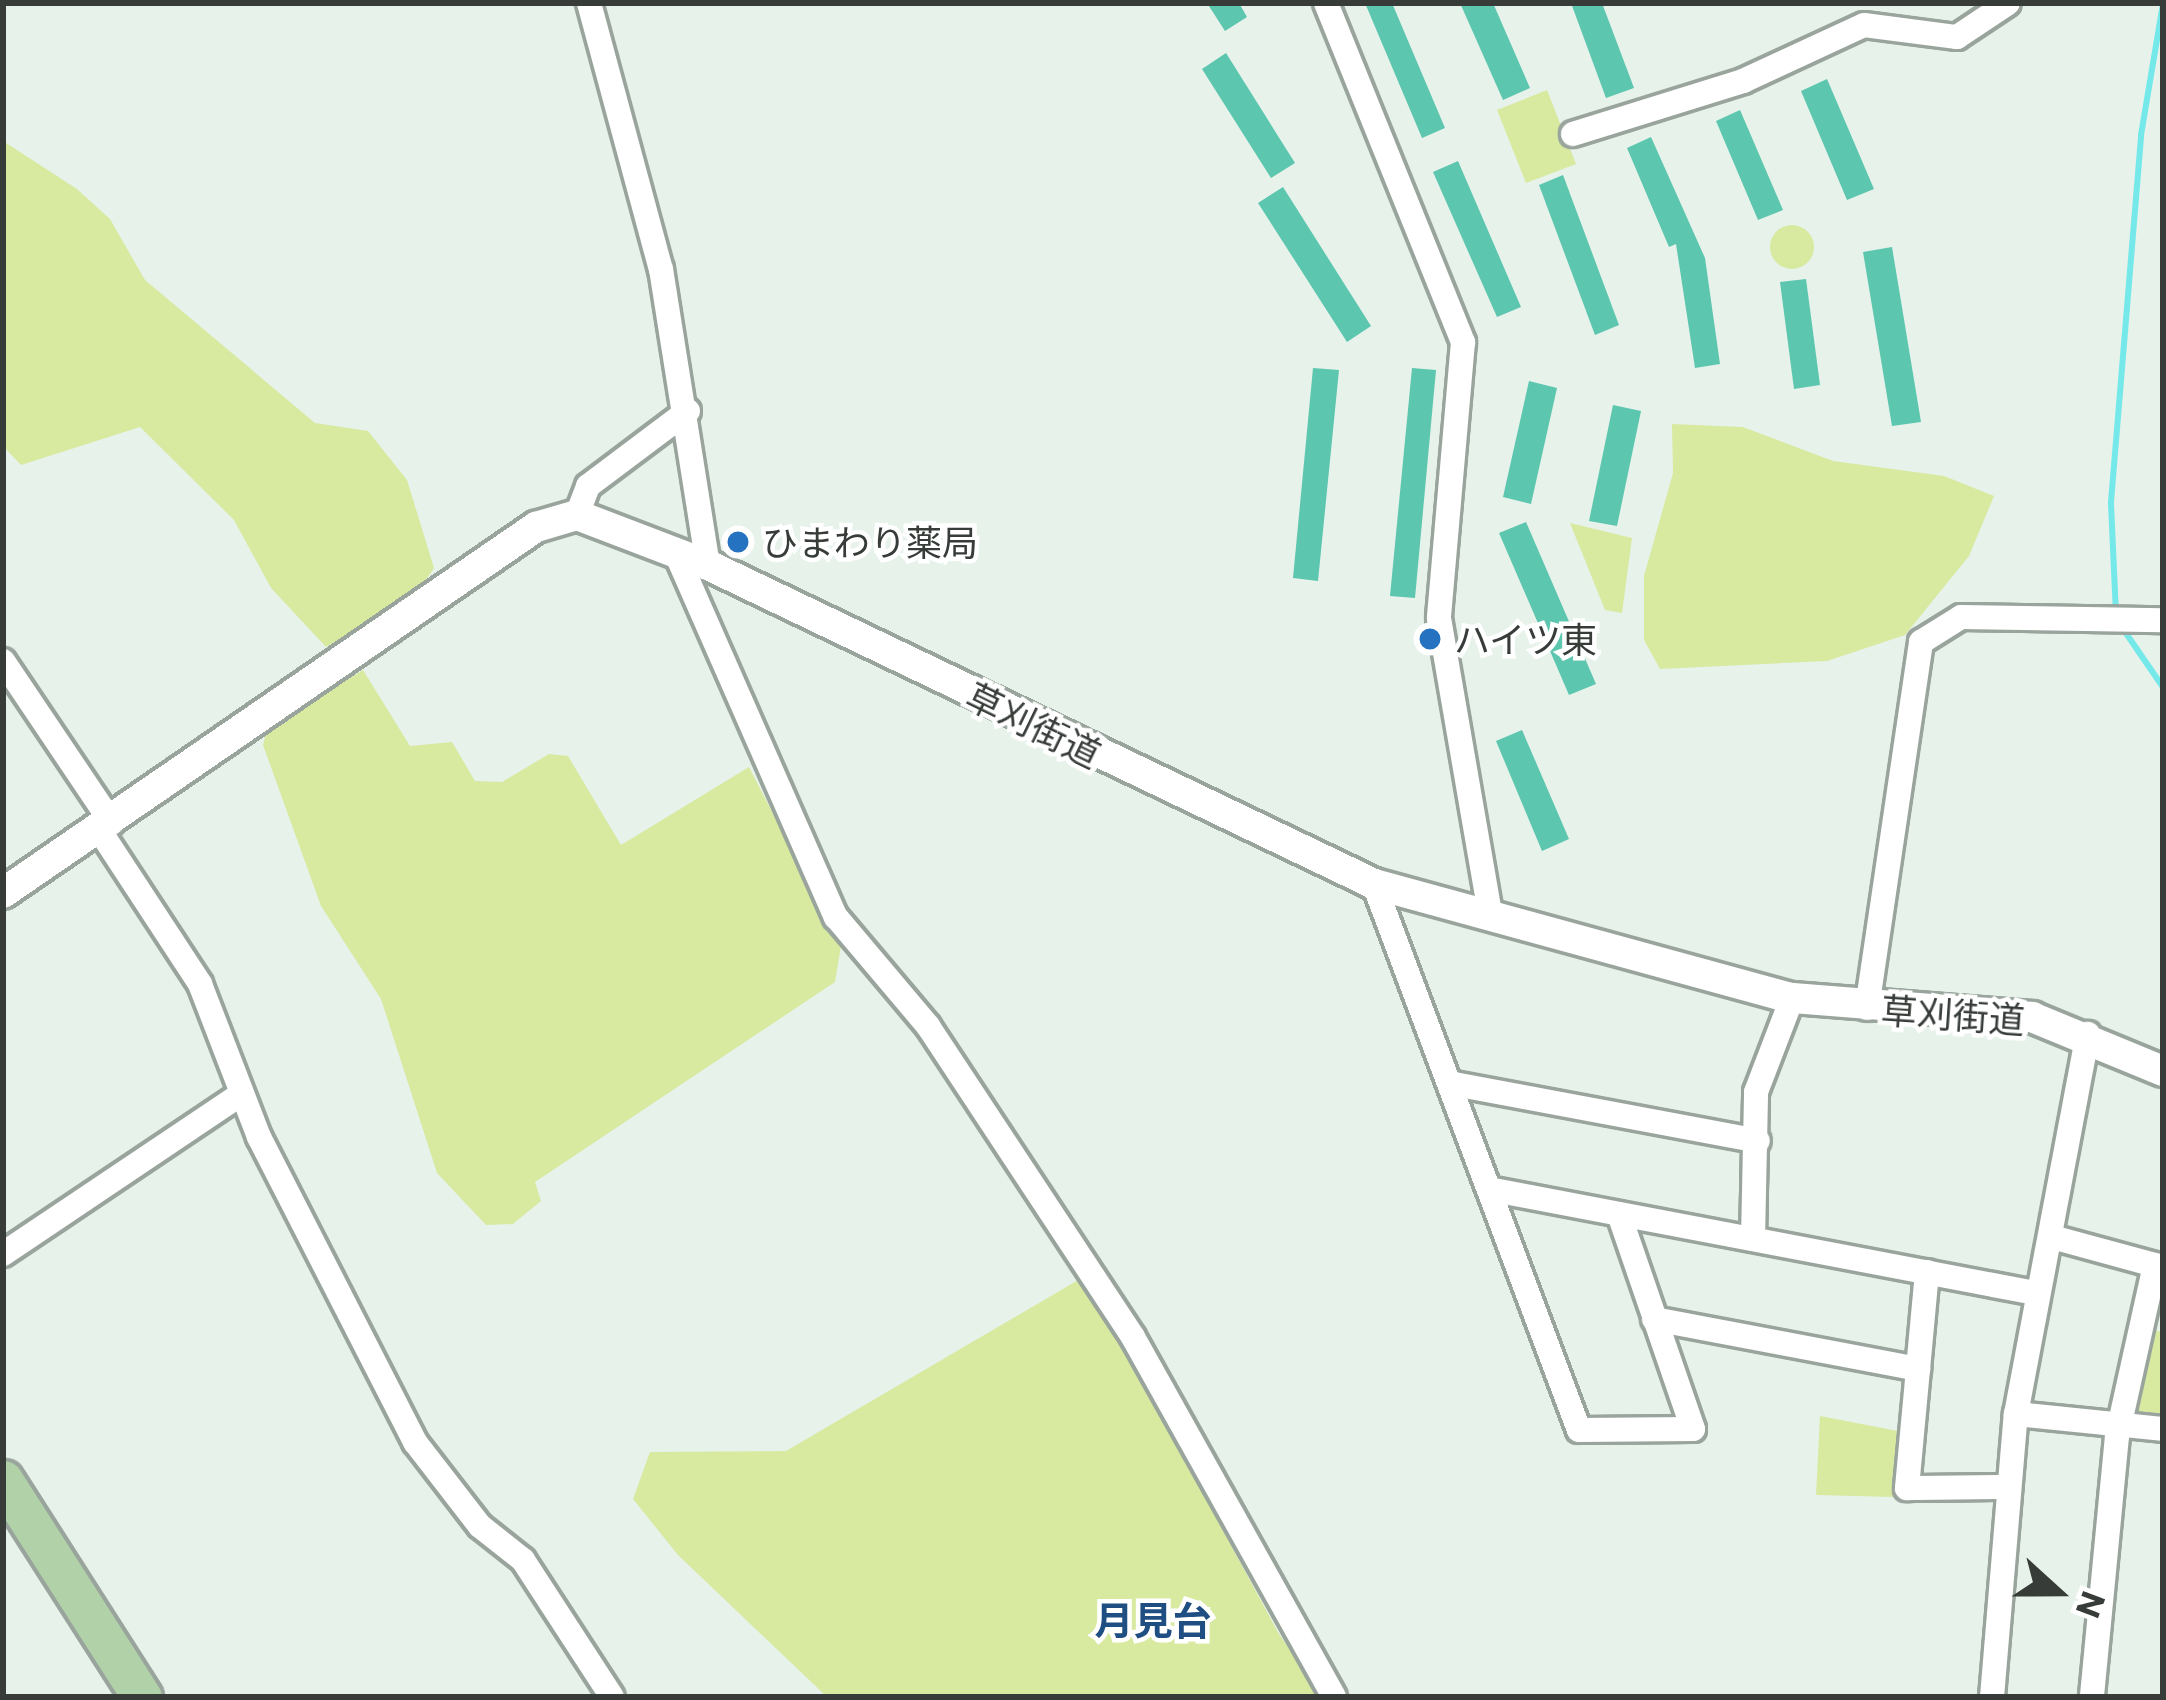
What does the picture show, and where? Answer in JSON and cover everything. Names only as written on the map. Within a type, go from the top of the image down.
[{"type":"main road","points":[[3,1480],[142,1697]]},
{"type":"street","points":[[590,3],[688,411],[708,566]]},
{"type":"street","points":[[1326,3],[1463,342],[1439,618],[1491,919]]},
{"type":"street","points":[[1573,134],[1743,82],[1864,25],[1957,38],[2008,3]]},
{"type":"street","points":[[3,893],[106,827],[291,688],[536,527],[577,515],[588,486],[688,411]]},
{"type":"street","name":"草刈街道","points":[[577,515],[708,566],[1374,884],[1792,998],[1867,1008],[1998,1011],[2088,1034],[2163,1071]]},
{"type":"street","points":[[675,551],[836,917],[928,1026],[1133,1336],[1334,1697]]},
{"type":"street","points":[[1867,1008],[1921,642],[1961,617],[2163,620]]},
{"type":"street","points":[[3,661],[200,984],[240,1095],[415,1442],[480,1526],[523,1560],[612,1697]]},
{"type":"street","points":[[1374,884],[1494,1190],[1579,1430],[1693,1429],[1619,1214]]},
{"type":"street","points":[[1753,1239],[1762,1068],[1792,998]]},
{"type":"street","points":[[1992,1697],[2016,1414],[2035,1293],[2052,1237],[2088,1034]]},
{"type":"street","points":[[1454,1084],[1758,1141]]},
{"type":"street","points":[[3,1254],[240,1095]]},
{"type":"street","points":[[1494,1190],[2035,1293]]},
{"type":"street","points":[[2052,1237],[2155,1265],[2120,1424],[2092,1697]]},
{"type":"street","points":[[1927,1272],[1907,1488],[2007,1487]]},
{"type":"street","points":[[1654,1319],[1918,1369]]},
{"type":"street","points":[[2016,1414],[2163,1429]]},
{"type":"green space","points":[[1547,90],[1576,164],[1526,183],[1497,110]]},
{"type":"green space","points":[[3,141],[77,189],[110,219],[145,280],[315,423],[368,431],[407,480],[434,568],[416,595],[326,647],[271,588],[234,520],[140,427],[21,465],[3,446]]},
{"type":"green space","points":[[1792,225],[1807,232],[1814,247],[1807,262],[1792,269],[1777,262],[1770,247],[1777,232]]},
{"type":"green space","points":[[1672,424],[1743,427],[1833,461],[1944,476],[1994,496],[1969,556],[1905,635],[1827,661],[1660,669],[1644,640],[1644,576],[1673,473]]},
{"type":"green space","points":[[1570,523],[1632,538],[1622,613],[1605,610]]},
{"type":"green space","points":[[363,670],[410,746],[452,742],[475,781],[502,782],[549,754],[568,756],[621,845],[749,767],[841,946],[835,982],[535,1182],[541,1201],[513,1224],[486,1225],[437,1173],[381,999],[321,906],[263,745],[267,729]]},
{"type":"green space","points":[[1085,1276],[1279,1634],[1324,1697],[827,1697],[678,1555],[633,1499],[650,1452],[786,1451]]},
{"type":"green space","points":[[2147,1329],[2163,1332],[2163,1419],[2131,1409]]},
{"type":"green space","points":[[1820,1416],[1903,1432],[1895,1497],[1816,1495]]},
{"type":"building","points":[[1207,3],[1239,3],[1247,17],[1225,31]]},
{"type":"building","points":[[1365,3],[1392,3],[1445,128],[1422,138]]},
{"type":"building","points":[[1460,3],[1493,3],[1530,88],[1503,100]]},
{"type":"building","points":[[1571,3],[1602,3],[1634,88],[1606,98]]},
{"type":"building","points":[[1226,53],[1295,163],[1271,178],[1202,69]]},
{"type":"building","points":[[1827,79],[1874,189],[1847,200],[1801,91]]},
{"type":"building","points":[[1740,110],[1783,210],[1758,220],[1716,121]]},
{"type":"building","points":[[1651,137],[1705,258],[1720,364],[1695,368],[1676,244],[1669,247],[1627,148]]},
{"type":"building","points":[[1458,161],[1521,307],[1497,317],[1433,172]]},
{"type":"building","points":[[1563,175],[1619,325],[1595,335],[1539,185]]},
{"type":"building","points":[[1283,187],[1371,326],[1347,342],[1258,203]]},
{"type":"building","points":[[1892,247],[1921,422],[1892,426],[1863,252]]},
{"type":"building","points":[[1806,279],[1820,385],[1794,389],[1780,282]]},
{"type":"building","points":[[1313,368],[1339,370],[1318,581],[1293,578]]},
{"type":"building","points":[[1412,368],[1436,370],[1415,598],[1390,596]]},
{"type":"building","points":[[1529,381],[1557,388],[1531,504],[1503,497]]},
{"type":"building","points":[[1613,405],[1641,411],[1617,526],[1589,521]]},
{"type":"building","points":[[1526,522],[1596,684],[1569,695],[1499,533]]},
{"type":"building","points":[[1522,730],[1569,839],[1542,851],[1496,741]]},
{"type":"waterway","points":[[2116,614],[2111,502],[2141,135],[2163,3]]},
{"type":"waterway","points":[[2121,626],[2163,687]]},
{"type":"place","name":"ひまわり薬局","points":[[738,542]]},
{"type":"place","name":"ハイツ東","points":[[1430,639]]},
{"type":"district","name":"月見台","points":[[1153,1619]]}]
